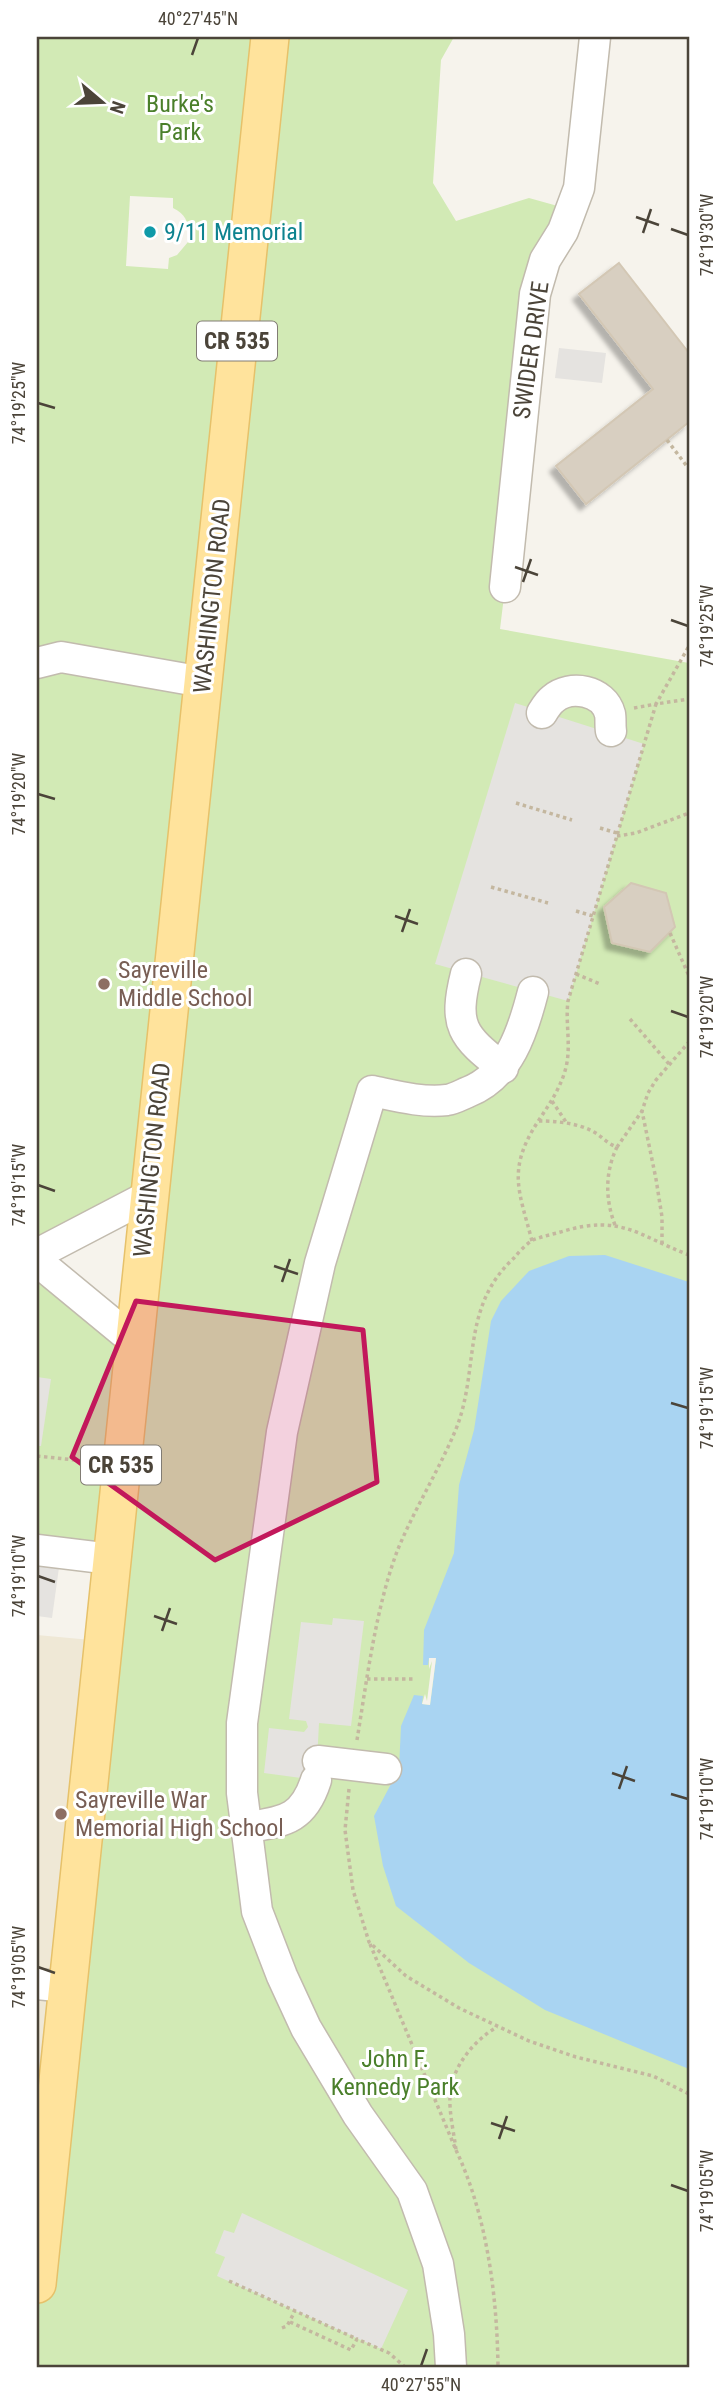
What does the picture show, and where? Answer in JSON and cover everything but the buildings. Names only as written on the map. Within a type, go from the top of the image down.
[{"type":"main road","name":"WASHINGTON ROAD","points":[[37,2284],[52,1985],[111,1559],[270,37]]},
{"type":"street","name":"SWIDER DRIVE","points":[[505,587],[536,294],[545,260],[563,231],[579,188],[595,37]]},
{"type":"street","points":[[37,663],[61,657],[203,682]]},
{"type":"street","points":[[542,713],[553,698],[584,690],[598,697],[610,721]]},
{"type":"street","points":[[466,974],[459,1003],[465,1033],[480,1050],[503,1068]]},
{"type":"street","points":[[451,2367],[449,2334],[438,2264],[412,2191],[358,2115],[306,2028],[257,1910],[242,1793],[243,1723],[282,1432],[320,1264],[372,1091],[414,1100],[449,1100],[481,1087],[503,1068],[524,1028],[533,992]]},
{"type":"street","points":[[37,1254],[148,1196]]},
{"type":"street","points":[[37,1261],[134,1341]]},
{"type":"street","points":[[37,1550],[111,1559]]},
{"type":"street","points":[[245,1828],[283,1821],[294,1816],[311,1793],[317,1770],[352,1765],[386,1769]]},
{"type":"path","points":[[667,440],[689,469]]},
{"type":"path","points":[[532,1241],[517,1186],[517,1165],[524,1143],[552,1101],[566,1068],[569,1048],[567,1009],[593,915],[656,704],[689,646]]},
{"type":"path","points":[[610,721],[656,704],[689,699]]},
{"type":"path","points":[[516,803],[572,820]]},
{"type":"path","points":[[600,828],[617,835],[636,834],[689,813]]},
{"type":"path","points":[[491,887],[548,903]]},
{"type":"path","points":[[576,911],[593,915]]},
{"type":"path","points":[[670,933],[689,976]]},
{"type":"path","points":[[576,974],[600,984]]},
{"type":"path","points":[[630,1019],[669,1064]]},
{"type":"path","points":[[615,1224],[606,1193],[613,1155],[642,1111],[648,1093],[689,1042]]},
{"type":"path","points":[[552,1101],[568,1124]]},
{"type":"path","points":[[642,1111],[658,1192],[662,1244]]},
{"type":"path","points":[[538,1121],[568,1124],[593,1131],[610,1145],[617,1147]]},
{"type":"path","points":[[498,2367],[496,2319],[486,2249],[471,2181],[369,1942],[353,1890],[345,1830],[352,1765],[385,1594],[398,1549],[456,1430],[468,1384],[473,1335],[489,1287],[502,1269],[532,1241],[585,1225],[615,1224],[689,1255]]},
{"type":"path","points":[[37,1456],[102,1463]]},
{"type":"path","points":[[367,1679],[413,1679]]},
{"type":"path","points":[[369,1942],[407,1976],[459,2008],[498,2027],[576,2057],[653,2076],[689,2094]]},
{"type":"path","points":[[456,2150],[449,2098],[451,2085],[470,2050],[483,2035],[498,2027]]},
{"type":"path","points":[[229,2281],[389,2353],[405,2367]]},
{"type":"path","points":[[282,2329],[290,2322],[295,2311]]},
{"type":"path","points":[[290,2322],[351,2350],[356,2339]]},
{"type":"highlighted area","points":[[136,1301],[363,1330],[377,1482],[215,1560],[72,1457]]},
{"type":"shaded area","points":[[559,348],[606,353],[602,383],[555,378]]},
{"type":"shaded area","points":[[515,703],[644,744],[568,1001],[435,964]]},
{"type":"shaded area","points":[[37,1377],[51,1379],[41,1446],[37,1446]]},
{"type":"shaded area","points":[[37,1550],[61,1553],[52,1618],[37,1616]]},
{"type":"shaded area","points":[[333,1618],[364,1621],[351,1726],[319,1723],[316,1780],[264,1773],[269,1728],[304,1732],[308,1727],[306,1721],[289,1719],[301,1622],[332,1625]]},
{"type":"shaded area","name":"Sayreville War Memorial High School","points":[[37,1635],[102,1641],[37,2284]]},
{"type":"shaded area","points":[[242,2213],[408,2290],[381,2349],[217,2276],[225,2257],[215,2253],[224,2230],[234,2233]]},
{"type":"green space","points":[[37,37],[454,37],[441,60],[433,183],[456,221],[529,198],[572,210],[545,260],[500,629],[689,663],[689,2367],[37,2367],[37,2284],[111,1560],[37,1550],[37,1446],[41,1446],[37,1377],[37,1261],[134,1341],[148,1196],[37,1254]],"holes":[[[130,196],[173,198],[173,208],[182,214],[187,222],[188,242],[177,255],[169,258],[168,269],[126,266]]]},
{"type":"water","points":[[605,1255],[689,1282],[689,2069],[545,2010],[469,1963],[396,1906],[383,1866],[374,1816],[399,1769],[401,1726],[414,1695],[423,1696],[422,1704],[430,1705],[436,1659],[429,1658],[428,1665],[423,1665],[424,1630],[454,1553],[459,1485],[474,1430],[491,1321],[501,1301],[529,1271],[569,1256]]},
{"type":"pier","points":[[429,1658],[436,1658],[430,1705],[422,1704],[425,1694],[427,1701],[432,1661],[429,1669]]},
{"type":"place","name":"9/11 Memorial","points":[[150,232]]},
{"type":"place","name":"Sayreville Middle School","points":[[104,984]]},
{"type":"place","name":"Sayreville War Memorial High School","points":[[61,1814]]},
{"type":"park label","name":"Burke's Park","points":[[180,118]]},
{"type":"park label","name":"John F. Kennedy Park","points":[[395,2073]]}]
